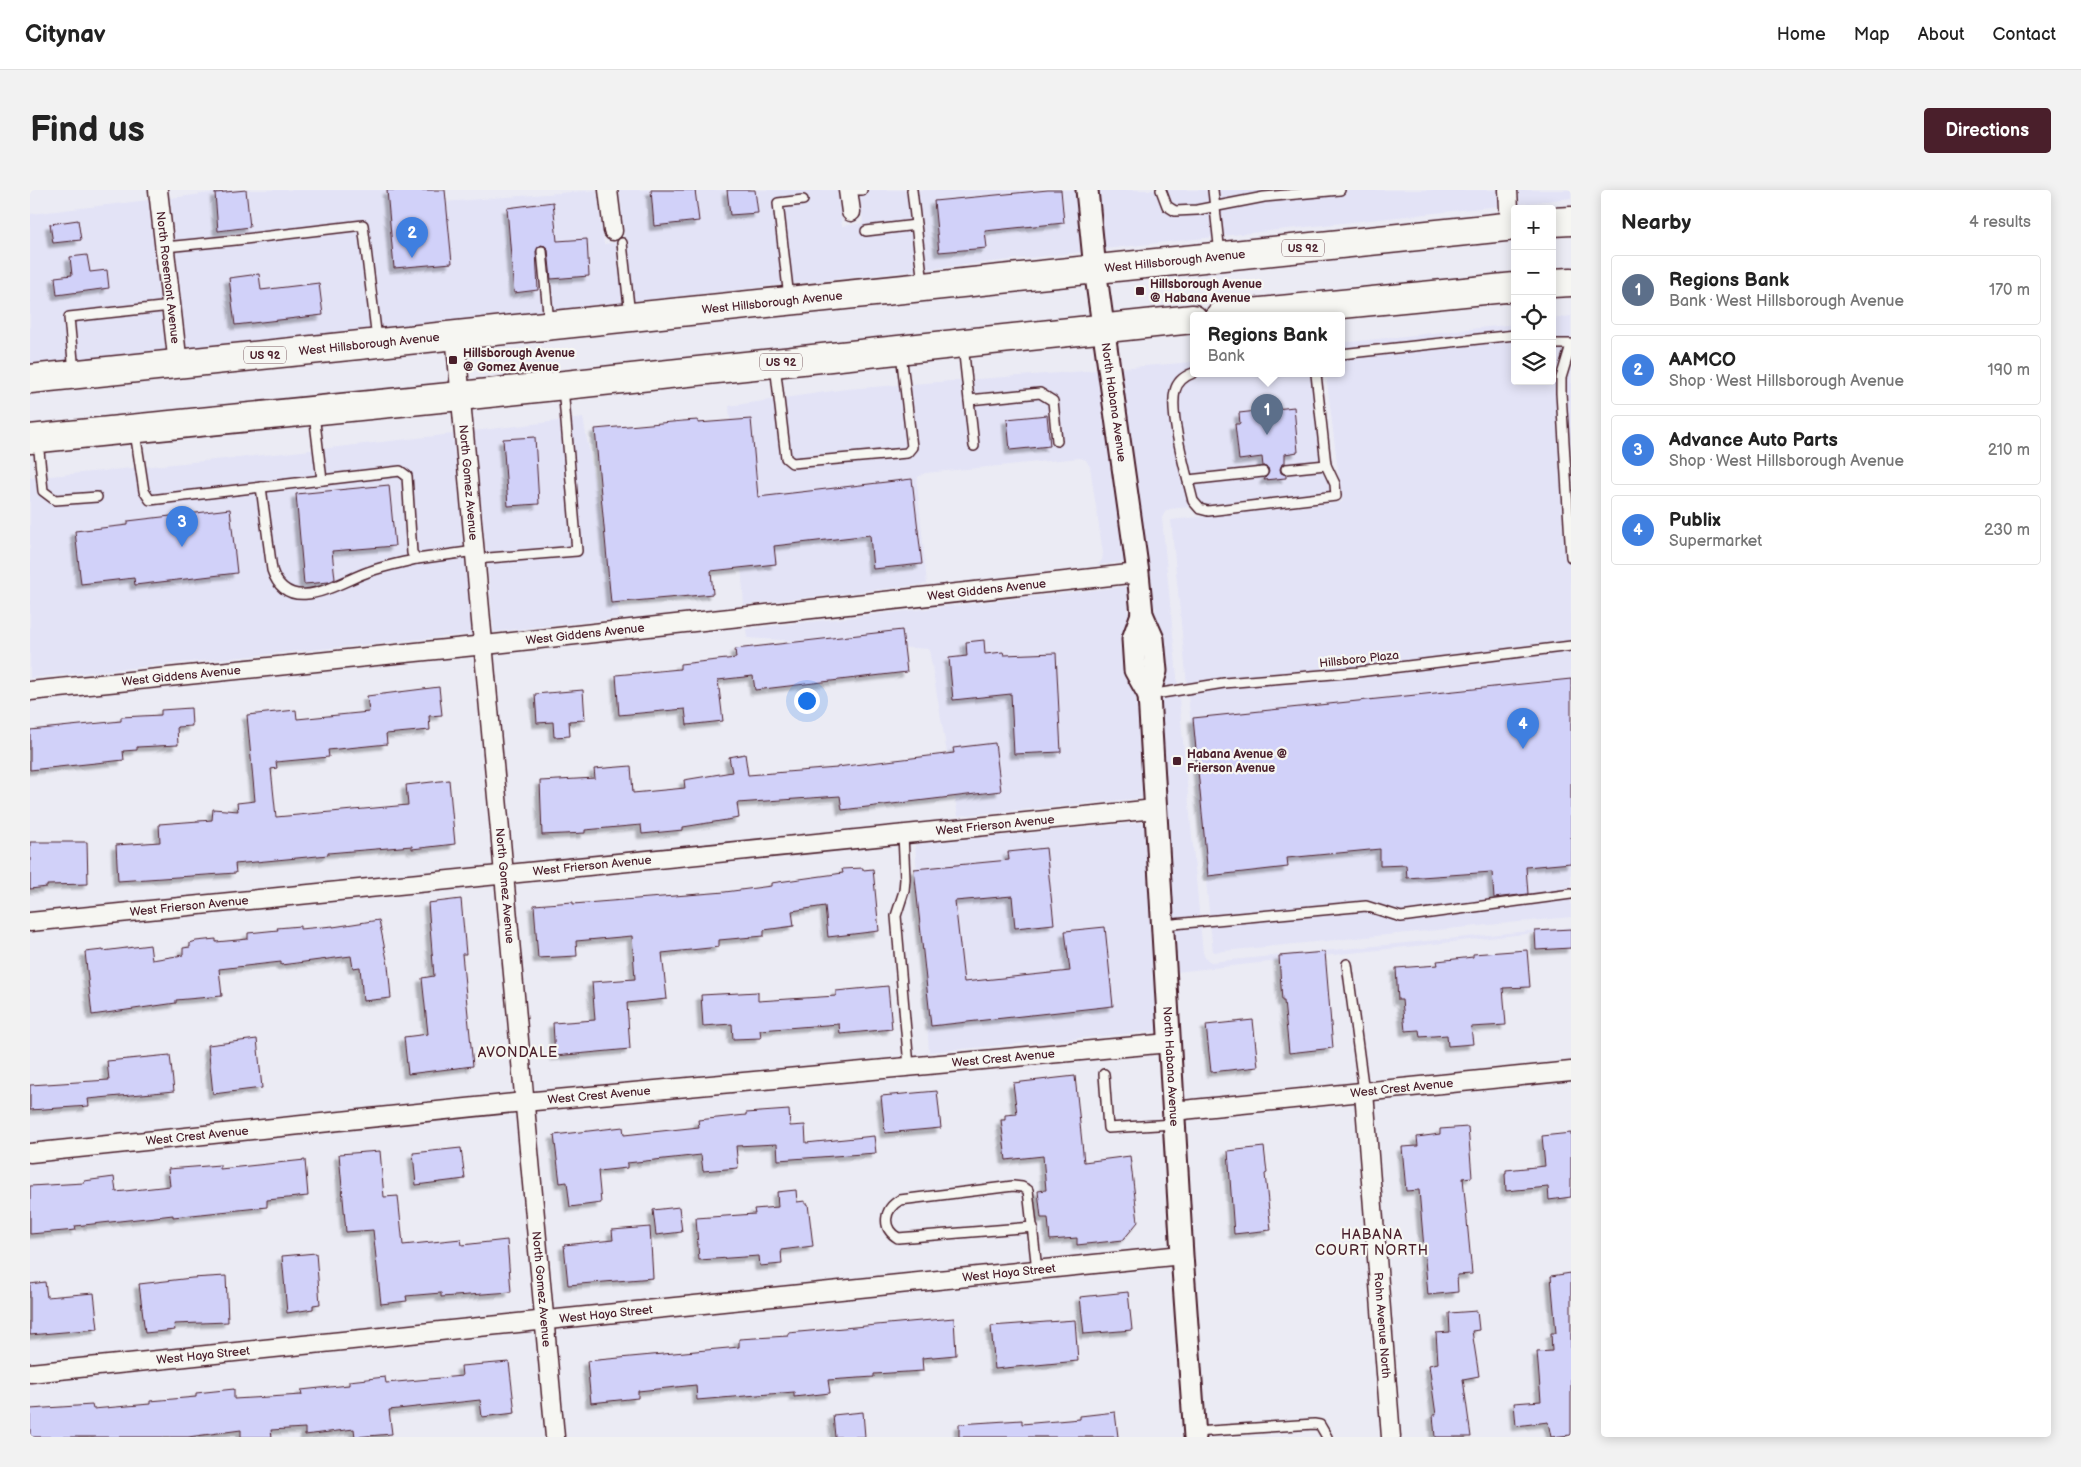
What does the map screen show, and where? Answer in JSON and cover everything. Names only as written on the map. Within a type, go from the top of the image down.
[{"type":"main road","points":[[1556,222],[1571,221]]},
{"type":"main road","name":"West Hillsborough Avenue","points":[[30,380],[456,334],[1511,226]]},
{"type":"main road","points":[[1556,284],[1571,282]]},
{"type":"main road","points":[[1261,312],[1511,287]]},
{"type":"main road","name":"US 92","points":[[34,439],[1190,319]]},
{"type":"main road","points":[[30,397],[160,383],[178,365]]},
{"type":"street","name":"North Rosemont Avenue","points":[[158,190],[178,365]]},
{"type":"street","points":[[608,190],[618,237]]},
{"type":"street","points":[[848,190],[851,212]]},
{"type":"street","name":"North Habana Avenue","points":[[1087,190],[1095,269],[1138,573],[1142,614],[1132,640],[1135,670],[1149,695],[1182,1255],[1195,1435]]},
{"type":"street","points":[[1508,190],[1511,212]]},
{"type":"street","name":"North Gomez Avenue","points":[[456,334],[460,396],[485,645],[555,1437]]},
{"type":"street","name":"West Giddens Avenue","points":[[30,691],[485,645],[1138,573]]},
{"type":"street","name":"West Frierson Avenue","points":[[30,922],[1155,809]]},
{"type":"street","name":"West Crest Avenue","points":[[30,1153],[524,1102],[1169,1042]]},
{"type":"street","name":"West Crest Avenue","points":[[1174,1118],[1364,1092],[1571,1071]]},
{"type":"street","name":"Rohn Avenue North","points":[[1364,1092],[1391,1437]]},
{"type":"street","name":"West Haya Street","points":[[30,1373],[1182,1255]]},
{"type":"lane","points":[[912,190],[924,287]]},
{"type":"lane","points":[[1161,190],[1166,206],[1174,212],[1214,207],[1264,194],[1335,190]]},
{"type":"lane","points":[[1213,190],[1220,256]]},
{"type":"lane","points":[[789,300],[778,203],[803,200]]},
{"type":"lane","points":[[165,247],[362,224],[377,343]]},
{"type":"lane","points":[[866,231],[916,225]]},
{"type":"lane","points":[[618,237],[630,317]]},
{"type":"lane","points":[[542,251],[549,325]]},
{"type":"lane","points":[[74,375],[69,317],[171,306]]},
{"type":"lane","points":[[1345,354],[1511,335]]},
{"type":"lane","points":[[962,342],[974,446]]},
{"type":"lane","points":[[1556,344],[1571,344],[1561,378],[1571,557]]},
{"type":"lane","points":[[775,363],[786,458],[792,463],[907,453],[912,447],[901,349]]},
{"type":"lane","points":[[1190,375],[1179,382],[1175,390],[1178,438],[1193,501],[1200,509],[1208,511],[1336,496],[1335,484],[1326,465],[1316,377]]},
{"type":"lane","points":[[261,487],[272,570],[276,582],[287,591],[303,594],[320,593],[370,571],[418,559],[577,551],[563,385]]},
{"type":"lane","points":[[969,400],[1040,393],[1053,401],[1057,441]]},
{"type":"lane","points":[[314,411],[322,480]]},
{"type":"lane","points":[[135,429],[144,491],[150,500],[400,471],[407,476],[412,553],[418,559]]},
{"type":"lane","points":[[34,439],[43,491],[55,500],[97,497]]},
{"type":"lane","points":[[1286,469],[1326,465]]},
{"type":"lane","points":[[1188,480],[1263,472]]},
{"type":"lane","name":"Hillsboro Plaza","points":[[1149,695],[1224,683],[1358,672],[1571,646]]},
{"type":"lane","points":[[903,834],[904,891],[896,916],[909,1066]]},
{"type":"lane","points":[[1162,926],[1366,906],[1401,917],[1571,894]]},
{"type":"lane","points":[[1347,964],[1364,1092]]},
{"type":"lane","points":[[1104,1074],[1108,1128],[1174,1118]]},
{"type":"lane","points":[[1033,1227],[898,1238],[888,1230],[886,1221],[887,1212],[892,1205],[900,1200],[1013,1186],[1028,1190],[1033,1227],[1038,1270]]},
{"type":"lane","points":[[1195,1435],[1314,1424],[1320,1425],[1327,1437]]},
{"type":"shaded area","points":[[236,190],[443,190],[444,202],[597,190],[604,244],[625,241],[619,190],[838,190],[842,226],[863,223],[859,190],[1077,190],[1083,252],[187,350],[170,198]]},
{"type":"shaded area","points":[[1098,190],[1498,190],[1499,206],[1104,249]]},
{"type":"shaded area","points":[[1519,190],[1571,190],[1571,198],[1520,204]]},
{"type":"shaded area","points":[[149,200],[166,353],[30,367],[30,214]]},
{"type":"shaded area","points":[[1571,316],[1571,917],[1213,952],[1171,520],[1342,502],[1326,377],[1345,377],[1345,343],[1511,324],[1511,385],[1556,385],[1556,318]]},
{"type":"shaded area","points":[[1190,362],[1190,377],[1317,377],[1331,492],[1170,509],[1165,512],[1162,518],[1203,953],[1206,959],[1211,962],[1571,927],[1571,929],[1176,972],[1176,974],[1160,702],[1163,699],[1161,694],[1167,670],[1164,638],[1154,614],[1156,608],[1152,606],[1120,368]]},
{"type":"shaded area","points":[[1098,370],[1125,562],[1098,565],[1102,560],[1103,553],[1090,467],[1086,460],[1080,458],[925,473],[918,477],[917,484],[927,584],[744,605],[729,406],[846,389]]},
{"type":"shaded area","points":[[583,418],[620,618],[494,632],[474,431]]},
{"type":"shaded area","points":[[453,434],[473,634],[30,678],[30,478]]},
{"type":"shaded area","points":[[1128,586],[1130,607],[1127,609],[1130,615],[1122,640],[1124,671],[1137,696],[1135,702],[1138,703],[1144,798],[958,816],[929,649],[747,638],[746,629]]},
{"type":"shaded area","points":[[1145,822],[1158,1031],[929,1052],[915,844]]},
{"type":"building","points":[[246,190],[250,227],[218,231],[215,193]]},
{"type":"building","points":[[387,190],[445,190],[452,263],[394,268]]},
{"type":"building","points":[[651,190],[695,190],[699,221],[654,226]]},
{"type":"building","points":[[727,190],[755,190],[758,213],[730,215]]},
{"type":"building","points":[[1061,190],[1064,223],[985,231],[987,248],[939,252],[934,201]]},
{"type":"building","points":[[553,202],[557,241],[587,239],[589,276],[551,279],[548,250],[545,246],[541,245],[536,251],[538,290],[514,293],[507,208]]},
{"type":"building","points":[[78,220],[81,240],[53,243],[50,224]]},
{"type":"building","points":[[87,255],[90,272],[107,270],[109,288],[57,295],[55,277],[72,275],[70,257]]},
{"type":"building","points":[[259,274],[261,290],[319,283],[323,315],[235,325],[229,278]]},
{"type":"building","points":[[1294,407],[1298,452],[1285,454],[1285,463],[1282,464],[1280,469],[1281,473],[1286,475],[1286,478],[1264,480],[1269,472],[1268,468],[1263,466],[1262,457],[1239,460],[1235,424],[1240,424],[1239,413]]},
{"type":"building","points":[[1047,415],[1050,446],[1010,450],[1007,419]]},
{"type":"building","points":[[751,419],[758,497],[912,479],[922,564],[873,569],[870,535],[774,546],[776,564],[711,571],[713,594],[611,603],[595,429],[698,420],[698,423]]},
{"type":"building","points":[[535,437],[539,504],[508,506],[503,439]]},
{"type":"building","points":[[389,485],[395,546],[332,551],[335,579],[329,582],[304,584],[296,494]]},
{"type":"building","points":[[230,509],[237,573],[135,585],[134,578],[81,584],[75,531],[128,525],[128,521]]},
{"type":"building","points":[[902,630],[907,672],[755,690],[753,676],[718,680],[723,721],[687,725],[685,709],[619,715],[616,675],[680,669],[680,664],[736,658],[735,649]]},
{"type":"building","points":[[984,640],[985,654],[1003,652],[1004,655],[1056,653],[1061,752],[1014,754],[1011,694],[953,700],[949,658],[967,656],[966,642]]},
{"type":"building","points":[[1571,679],[1571,863],[1526,867],[1528,894],[1494,898],[1492,872],[1407,878],[1406,865],[1380,866],[1380,849],[1287,858],[1288,867],[1208,876],[1193,718]]},
{"type":"building","points":[[439,687],[442,715],[429,716],[430,730],[386,734],[387,744],[328,750],[329,757],[276,762],[277,768],[271,769],[276,817],[408,805],[406,785],[449,780],[455,844],[412,849],[412,846],[328,853],[328,855],[235,864],[236,873],[118,881],[116,845],[160,842],[159,824],[212,820],[213,809],[238,811],[237,803],[255,801],[247,715],[296,710],[297,719],[369,712],[367,696]]},
{"type":"building","points":[[583,690],[585,720],[569,721],[570,736],[554,737],[553,722],[537,723],[535,694]]},
{"type":"building","points":[[191,708],[192,726],[177,727],[178,745],[137,747],[137,750],[123,751],[124,760],[30,770],[30,730],[121,721],[121,717],[161,715],[161,710]]},
{"type":"building","points":[[995,743],[1001,791],[842,810],[840,796],[737,803],[739,818],[683,827],[683,830],[642,834],[641,825],[585,830],[585,833],[542,835],[540,781],[595,778],[594,769],[631,766],[633,793],[685,788],[684,780],[732,772],[729,757],[745,754],[748,775],[837,768],[954,753],[953,748]]},
{"type":"building","points":[[30,842],[87,842],[88,884],[47,885],[47,887],[30,889]]},
{"type":"building","points":[[1046,848],[1054,924],[1015,928],[1012,896],[955,901],[964,982],[1070,971],[1065,931],[1105,927],[1113,1006],[931,1026],[914,869],[1009,860],[1008,852]]},
{"type":"building","points":[[863,868],[863,870],[873,869],[879,931],[828,937],[825,906],[792,911],[794,926],[764,930],[764,936],[719,940],[719,947],[662,953],[667,999],[627,1003],[630,1049],[555,1056],[553,1023],[595,1020],[592,982],[635,979],[632,936],[576,941],[577,956],[538,958],[534,905],[573,902],[573,904],[725,892],[771,886],[771,883],[843,873],[842,869]]},
{"type":"building","points":[[461,899],[466,954],[462,954],[473,1066],[408,1074],[404,1037],[428,1034],[422,978],[434,976],[428,903]]},
{"type":"building","points":[[379,920],[388,965],[391,998],[363,1001],[360,967],[353,968],[351,956],[281,965],[281,962],[219,969],[222,996],[176,1000],[176,1003],[92,1015],[85,952],[150,945],[152,960],[183,955],[183,948],[190,947],[190,943],[196,941],[216,939],[216,942],[248,939],[248,933],[278,930],[277,928],[300,926],[300,929],[333,927]]},
{"type":"building","points":[[1571,929],[1571,948],[1536,950],[1535,931]]},
{"type":"building","points":[[1527,950],[1530,987],[1503,988],[1506,1025],[1471,1027],[1473,1044],[1448,1046],[1447,1035],[1420,1037],[1419,1030],[1405,1031],[1402,1000],[1398,1000],[1396,968],[1438,965],[1437,961],[1473,957],[1473,954]]},
{"type":"building","points":[[1325,952],[1333,1048],[1289,1053],[1284,1001],[1282,1001],[1279,956]]},
{"type":"building","points":[[888,986],[892,1029],[840,1034],[839,1024],[760,1030],[761,1038],[733,1039],[732,1024],[703,1026],[701,995],[758,992],[758,1001],[836,996],[836,991]]},
{"type":"building","points":[[1253,1020],[1258,1067],[1211,1072],[1206,1025]]},
{"type":"building","points":[[257,1039],[262,1088],[213,1094],[208,1045]]},
{"type":"building","points":[[170,1055],[174,1091],[88,1099],[89,1106],[30,1110],[30,1085],[109,1080],[107,1061]]},
{"type":"building","points":[[1075,1076],[1084,1162],[1130,1156],[1138,1222],[1123,1240],[1077,1245],[1077,1238],[1050,1240],[1048,1218],[1041,1218],[1038,1191],[1046,1190],[1043,1156],[1006,1160],[1001,1120],[1005,1120],[1005,1115],[1017,1114],[1013,1083]]},
{"type":"building","points":[[937,1091],[941,1128],[885,1133],[881,1096]]},
{"type":"building","points":[[789,1110],[790,1126],[805,1125],[806,1143],[874,1136],[876,1153],[778,1160],[777,1144],[736,1146],[738,1168],[703,1171],[701,1155],[627,1163],[627,1168],[598,1171],[601,1203],[570,1207],[567,1182],[560,1183],[554,1135],[623,1127],[624,1135],[699,1127],[698,1120],[746,1115],[746,1113]]},
{"type":"building","points":[[1468,1127],[1472,1177],[1463,1178],[1472,1274],[1457,1275],[1458,1292],[1428,1295],[1419,1190],[1406,1191],[1402,1147],[1418,1146],[1417,1137],[1440,1134],[1440,1129]]},
{"type":"building","points":[[1571,1133],[1571,1197],[1549,1200],[1548,1187],[1506,1191],[1506,1170],[1545,1166],[1542,1136]]},
{"type":"building","points":[[1264,1147],[1271,1230],[1234,1234],[1228,1151]]},
{"type":"building","points":[[461,1148],[465,1179],[416,1185],[413,1153]]},
{"type":"building","points":[[380,1151],[384,1197],[398,1196],[403,1245],[461,1239],[462,1245],[507,1240],[511,1292],[441,1297],[441,1293],[406,1296],[407,1301],[381,1304],[373,1230],[346,1232],[339,1154]]},
{"type":"building","points":[[305,1160],[308,1196],[267,1200],[267,1207],[75,1226],[76,1230],[30,1234],[30,1186],[84,1183],[84,1181],[114,1177],[116,1192],[170,1186],[168,1169],[220,1165],[220,1169]]},
{"type":"building","points":[[796,1190],[797,1202],[805,1201],[805,1204],[808,1204],[813,1246],[781,1250],[782,1264],[760,1266],[759,1256],[699,1260],[696,1218],[755,1214],[754,1209],[778,1207],[777,1192]]},
{"type":"building","points":[[679,1207],[682,1232],[656,1235],[653,1210]]},
{"type":"building","points":[[650,1227],[653,1278],[568,1285],[564,1245],[613,1240],[612,1230]]},
{"type":"building","points":[[316,1253],[320,1304],[313,1305],[313,1309],[287,1313],[282,1256]]},
{"type":"building","points":[[1571,1273],[1571,1435],[1551,1437],[1548,1422],[1516,1426],[1514,1403],[1541,1401],[1537,1352],[1552,1351],[1551,1333],[1556,1333],[1551,1276]]},
{"type":"building","points":[[226,1276],[228,1322],[174,1324],[175,1330],[145,1333],[139,1284]]},
{"type":"building","points":[[45,1282],[47,1297],[94,1293],[98,1329],[30,1335],[30,1284]]},
{"type":"building","points":[[1128,1292],[1132,1330],[1084,1334],[1080,1297]]},
{"type":"building","points":[[1477,1311],[1479,1330],[1472,1331],[1479,1376],[1463,1379],[1471,1437],[1435,1437],[1433,1415],[1436,1415],[1429,1365],[1438,1363],[1436,1333],[1450,1332],[1449,1313]]},
{"type":"building","points":[[954,1318],[956,1355],[922,1358],[923,1371],[874,1374],[874,1377],[828,1380],[830,1393],[794,1397],[794,1392],[697,1400],[696,1385],[638,1391],[638,1398],[591,1403],[587,1361],[739,1347],[739,1339],[788,1336],[788,1333]]},
{"type":"building","points":[[1075,1320],[1078,1361],[995,1369],[991,1326]]},
{"type":"building","points":[[509,1362],[515,1413],[482,1417],[480,1400],[389,1410],[392,1434],[355,1437],[354,1429],[305,1435],[305,1428],[271,1430],[272,1437],[241,1437],[241,1430],[188,1437],[30,1437],[30,1409],[92,1405],[93,1409],[150,1404],[150,1401],[196,1397],[196,1393],[234,1389],[234,1399],[302,1395],[301,1390],[349,1385],[349,1381],[385,1377],[386,1383],[462,1376],[461,1366]]},
{"type":"building","points":[[863,1412],[865,1437],[835,1437],[833,1415]]},
{"type":"building","points":[[1115,1412],[1118,1437],[959,1437],[959,1424],[1022,1420],[1022,1424],[1080,1419],[1080,1416]]},
{"type":"place","name":"AAMCO","points":[[412,258]]},
{"type":"place","name":"Hillsborough Avenue @ Habana Avenue","points":[[1140,291]]},
{"type":"place","name":"Hillsborough Avenue @ Gomez Avenue","points":[[453,360]]},
{"type":"place","name":"Regions Bank","points":[[1267,435]]},
{"type":"place","name":"Advance Auto Parts","points":[[182,547]]},
{"type":"place","name":"Publix","points":[[1523,749]]},
{"type":"place","name":"Habana Avenue @ Frierson Avenue","points":[[1177,761]]},
{"type":"district","name":"AVONDALE","points":[[518,1052]]},
{"type":"district","name":"HABANA COURT NORTH","points":[[1372,1242]]}]
